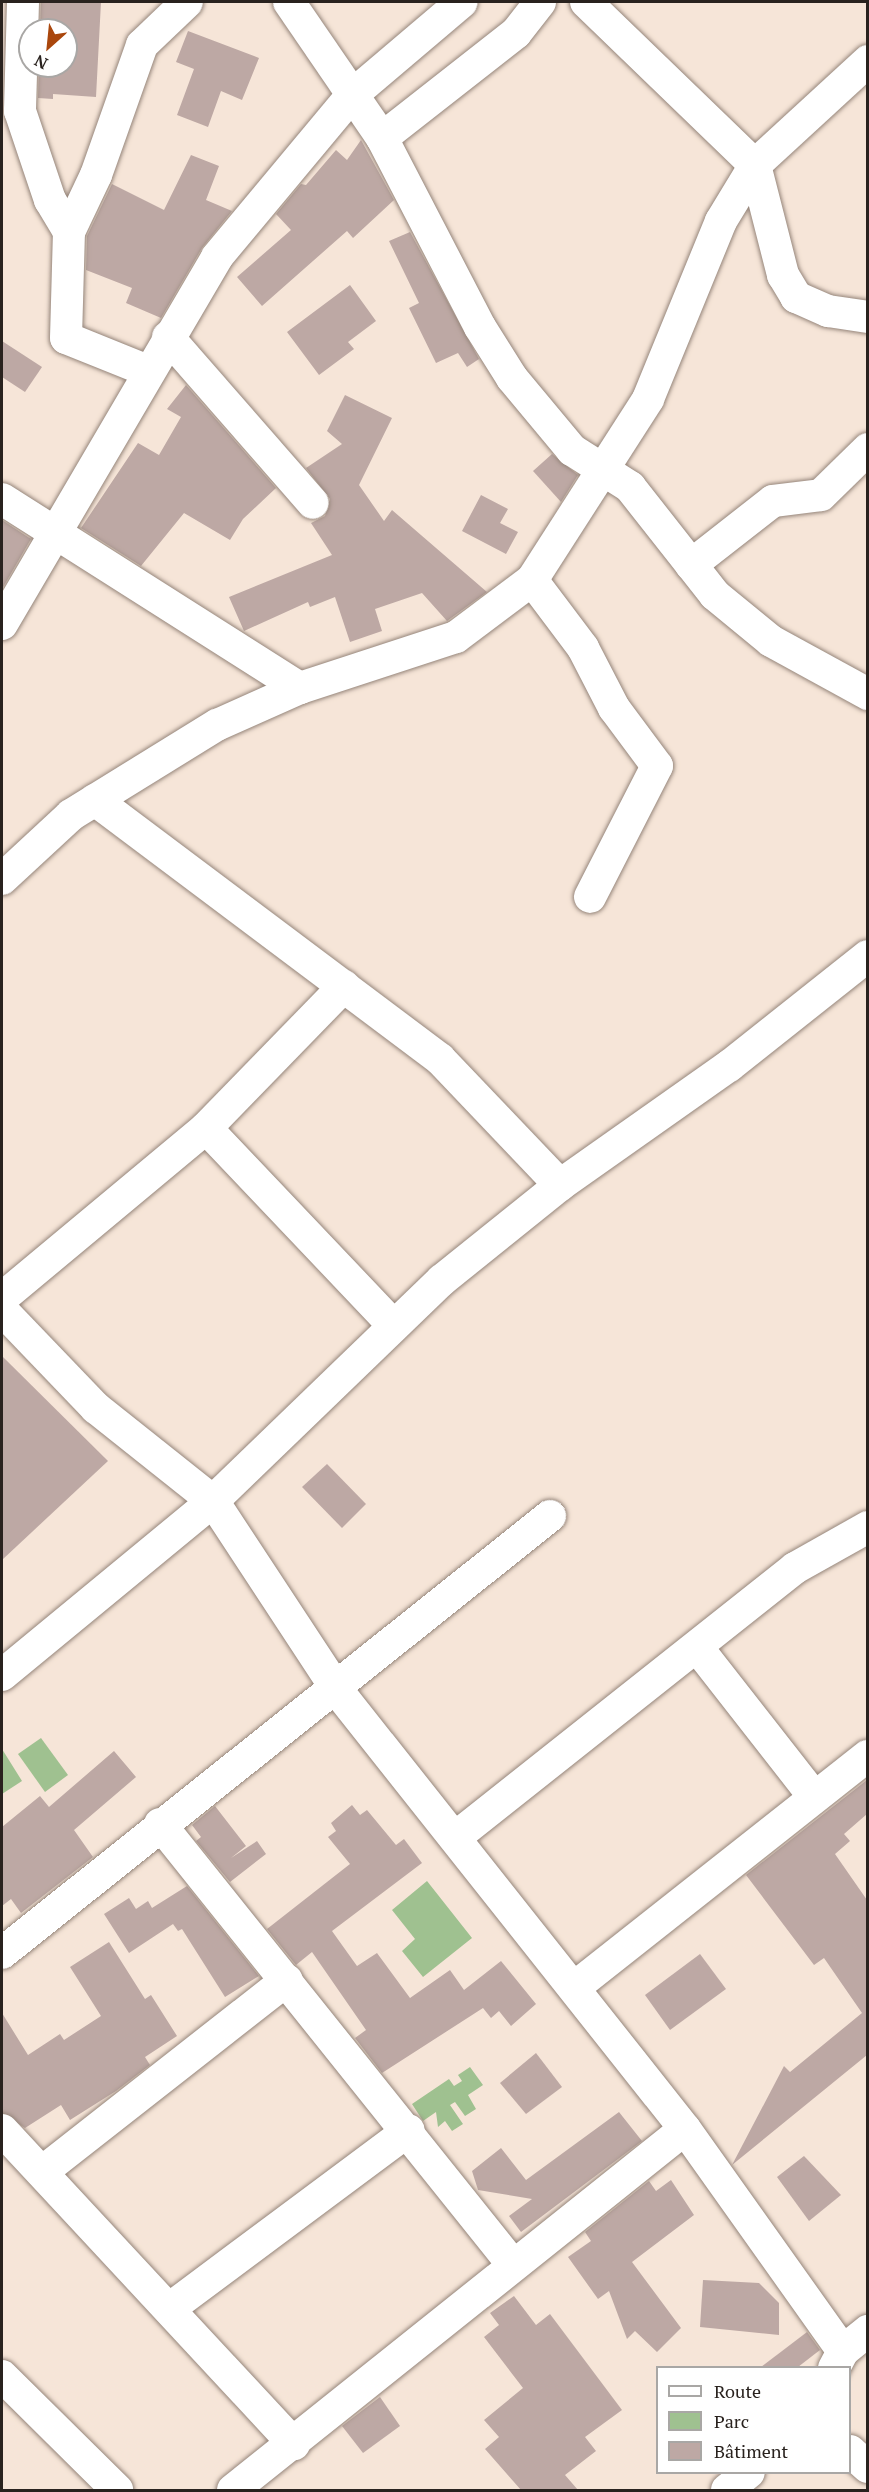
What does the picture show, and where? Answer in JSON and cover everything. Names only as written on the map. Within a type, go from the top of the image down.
[{"type":"street","points":[[23,2],[11,100],[23,124],[45,187],[69,232]]},
{"type":"street","points":[[148,371],[66,338],[69,232],[96,175],[142,45],[188,2]]},
{"type":"street","points":[[289,2],[351,96],[382,138],[480,327],[512,378],[572,450],[630,487],[715,595],[771,641],[867,694]]},
{"type":"street","points":[[2,624],[216,257],[351,96],[462,2]]},
{"type":"street","points":[[382,138],[516,33],[540,2]]},
{"type":"street","points":[[586,2],[755,165],[788,287],[796,297],[828,311],[867,316]]},
{"type":"street","points":[[9,861],[95,800],[217,725],[300,688],[456,637],[532,580],[604,471],[648,399],[721,221],[755,165],[867,60]]},
{"type":"street","points":[[168,337],[313,503]]},
{"type":"street","points":[[691,565],[773,501],[820,495],[867,449]]},
{"type":"street","points":[[2,499],[53,535],[300,688]]},
{"type":"street","points":[[532,580],[583,648],[614,708],[657,766],[590,897]]},
{"type":"street","points":[[95,800],[344,986],[471,1087],[560,1185]]},
{"type":"street","points":[[2,1675],[213,1501],[393,1325],[560,1185],[729,1066],[867,957]]},
{"type":"street","points":[[2,1298],[206,1128],[344,986]]},
{"type":"street","points":[[206,1128],[393,1325]]},
{"type":"street","points":[[2,1310],[96,1408],[213,1501],[337,1690],[457,1836],[686,2129],[838,2359],[867,2331]]},
{"type":"street","points":[[2,1953],[160,1824],[337,1690],[550,1516]]},
{"type":"street","points":[[457,1836],[795,1568],[867,1527]]},
{"type":"street","points":[[697,1647],[814,1797]]},
{"type":"street","points":[[574,1987],[867,1756]]},
{"type":"street","points":[[160,1824],[409,2130],[513,2265]]},
{"type":"street","points":[[42,2172],[287,1980]]},
{"type":"street","points":[[233,2490],[294,2444],[513,2265],[686,2129]]},
{"type":"street","points":[[2,2130],[294,2444]]},
{"type":"street","points":[[169,2309],[409,2130]]},
{"type":"street","points":[[2,2376],[117,2490]]},
{"type":"street","points":[[851,2453],[867,2468]]},
{"type":"street","points":[[727,2490],[747,2474]]},
{"type":"green space","points":[[41,1738],[68,1775],[45,1792],[18,1754]]},
{"type":"green space","points":[[2,1749],[22,1781],[2,1794]]},
{"type":"green space","points":[[427,1881],[472,1938],[423,1977],[402,1951],[415,1939],[392,1910]]},
{"type":"green space","points":[[470,2067],[483,2085],[468,2095],[476,2109],[465,2116],[455,2102],[450,2105],[463,2124],[452,2131],[445,2121],[438,2127],[436,2112],[423,2121],[412,2104],[449,2079],[454,2086],[462,2081],[458,2075]]},
{"type":"building","points":[[41,2],[101,2],[96,97],[53,94],[53,99],[38,98],[39,78],[78,78],[78,18],[40,18]]},
{"type":"building","points":[[188,31],[259,58],[242,100],[221,91],[208,127],[177,115],[194,69],[176,62]]},
{"type":"building","points":[[361,140],[394,200],[353,238],[347,231],[262,306],[237,277],[291,230],[276,214],[301,184],[306,185],[336,150],[347,160]]},
{"type":"building","points":[[191,155],[219,166],[206,200],[232,211],[202,248],[161,318],[126,303],[132,288],[86,270],[87,236],[112,184],[164,210]]},
{"type":"building","points":[[410,232],[479,359],[467,367],[458,353],[436,363],[409,308],[419,303],[389,241]]},
{"type":"building","points":[[350,285],[376,321],[348,342],[354,349],[319,375],[287,332]]},
{"type":"building","points":[[2,341],[42,367],[25,392],[2,377]]},
{"type":"building","points":[[186,385],[276,488],[243,519],[230,540],[184,513],[141,566],[81,528],[138,443],[159,455],[181,417],[167,409]]},
{"type":"building","points":[[345,395],[392,418],[359,485],[384,521],[392,510],[487,592],[447,621],[422,593],[375,609],[382,631],[350,642],[335,597],[310,607],[308,602],[244,631],[229,597],[332,555],[311,523],[325,516],[330,499],[306,468],[342,444],[327,431]]},
{"type":"building","points":[[552,454],[578,475],[561,502],[533,471]]},
{"type":"building","points":[[481,495],[508,509],[500,523],[518,532],[506,554],[462,531]]},
{"type":"building","points":[[2,520],[31,539],[2,589]]},
{"type":"building","points":[[2,1356],[108,1461],[2,1560]]},
{"type":"building","points":[[327,1464],[366,1504],[342,1528],[302,1487]]},
{"type":"building","points":[[114,1751],[136,1777],[74,1830],[93,1857],[21,1913],[11,1899],[2,1906],[2,1827],[40,1796],[49,1807]]},
{"type":"building","points":[[867,1780],[867,1814],[844,1834],[850,1841],[835,1854],[867,1900],[867,2055],[732,2165],[784,2066],[790,2072],[862,2013],[824,1958],[814,1965],[746,1875]]},
{"type":"building","points":[[352,1805],[360,1815],[367,1810],[396,1845],[404,1839],[422,1863],[332,1931],[357,1966],[377,1953],[410,1998],[450,1970],[464,1990],[501,1961],[536,2004],[511,2026],[499,2011],[491,2018],[483,2008],[382,2073],[355,2038],[366,2030],[312,1952],[296,1965],[267,1929],[350,1864],[328,1837],[336,1831],[331,1823]]},
{"type":"building","points":[[215,1806],[246,1846],[231,1858],[257,1841],[266,1854],[230,1882],[196,1841],[201,1837],[192,1825]]},
{"type":"building","points":[[187,1886],[259,1976],[225,1997],[182,1929],[178,1931],[173,1924],[129,1953],[104,1914],[129,1898],[136,1909],[148,1901],[152,1908]]},
{"type":"building","points":[[109,1942],[145,1999],[151,1995],[177,2036],[145,2057],[150,2065],[116,2091],[70,2120],[61,2105],[25,2128],[2,2113],[2,2013],[28,2055],[60,2034],[64,2040],[101,2016],[70,1967]]},
{"type":"building","points":[[700,1954],[726,1989],[670,2030],[645,1995]]},
{"type":"building","points":[[536,2053],[562,2087],[526,2114],[500,2083]]},
{"type":"building","points":[[619,2112],[642,2141],[521,2232],[509,2216],[532,2199],[478,2190],[472,2171],[501,2148],[526,2180]]},
{"type":"building","points":[[804,2156],[841,2195],[809,2221],[777,2177]]},
{"type":"building","points":[[671,2180],[694,2215],[632,2262],[681,2328],[657,2352],[635,2331],[627,2339],[609,2291],[598,2299],[568,2257],[591,2241],[585,2232],[649,2181],[656,2191]]},
{"type":"building","points":[[703,2280],[759,2283],[779,2303],[779,2335],[700,2327]]},
{"type":"building","points":[[514,2296],[536,2325],[550,2314],[622,2410],[585,2437],[596,2451],[565,2475],[578,2490],[521,2490],[485,2449],[499,2437],[484,2420],[523,2388],[484,2337],[499,2325],[490,2313]]},
{"type":"building","points":[[807,2332],[820,2350],[799,2366],[762,2366]]},
{"type":"building","points":[[380,2397],[400,2426],[363,2453],[342,2426]]}]
